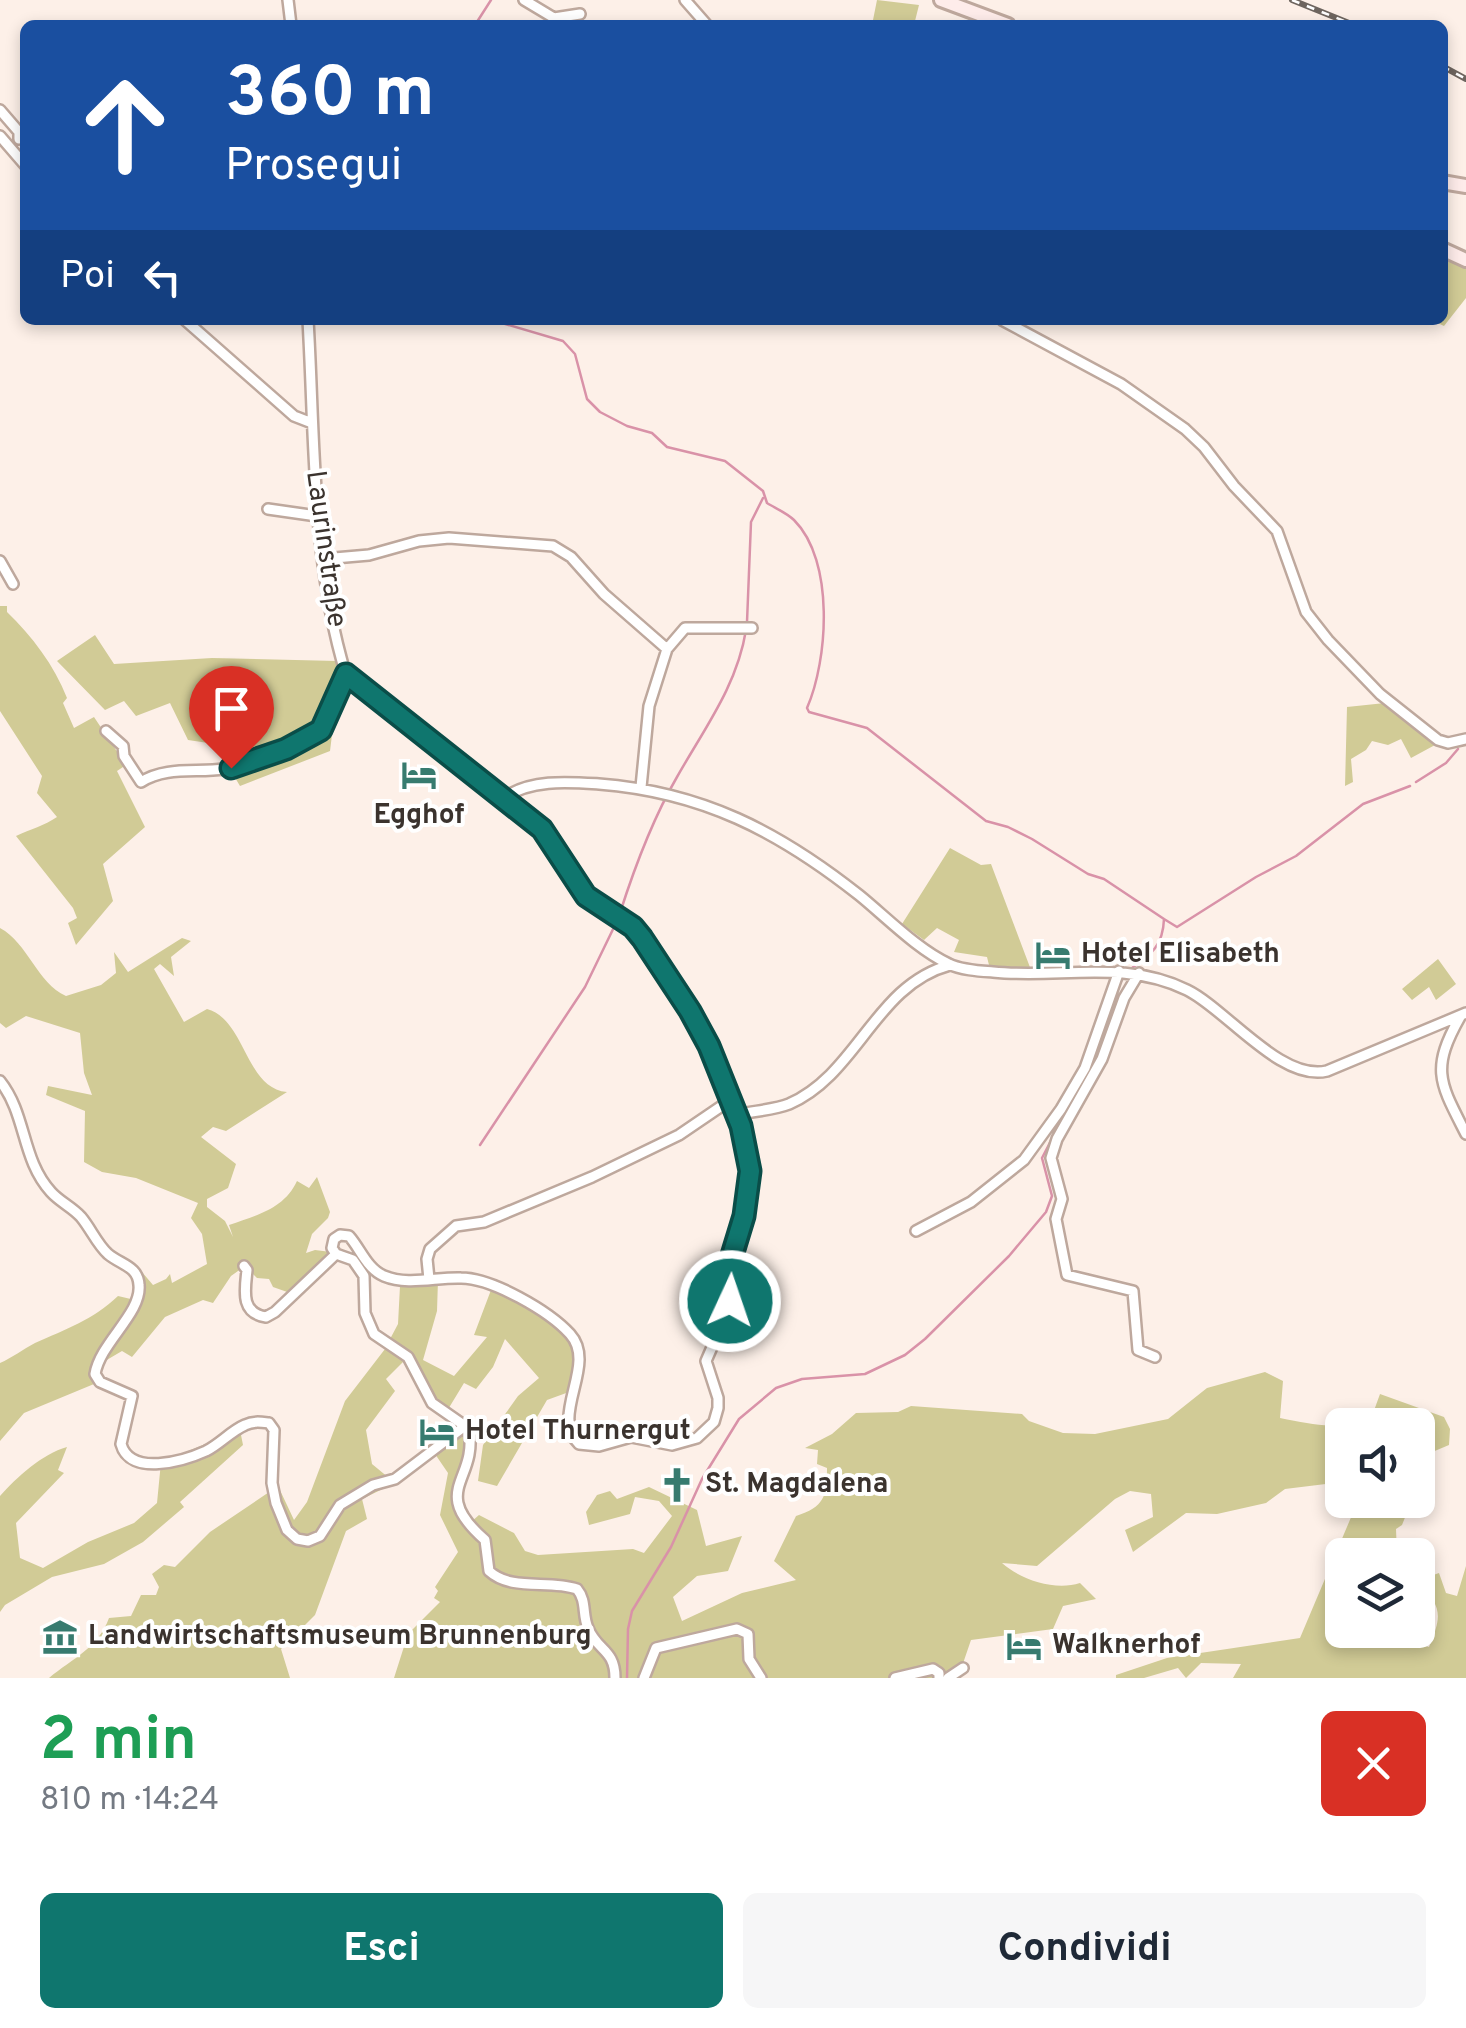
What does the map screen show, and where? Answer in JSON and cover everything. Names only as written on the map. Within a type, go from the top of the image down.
[{"type":"main road","points":[[941,0],[995,20]]},
{"type":"street","points":[[524,0],[554,18],[580,14]]},
{"type":"street","points":[[686,0],[703,20]]},
{"type":"street","points":[[0,110],[20,135]]},
{"type":"street","points":[[0,136],[20,159]]},
{"type":"street","points":[[9,147],[20,141]]},
{"type":"street","points":[[191,325],[294,416],[312,423]]},
{"type":"street","name":"Laurinstraße","points":[[308,325],[317,516],[346,674]]},
{"type":"street","points":[[1011,325],[1120,384],[1185,429],[1278,530],[1306,612],[1352,668],[1438,740],[1448,743],[1466,739]]},
{"type":"street","points":[[268,510],[317,516]]},
{"type":"street","points":[[323,558],[369,554],[418,541],[449,538],[553,546],[571,556],[604,594],[667,649]]},
{"type":"street","points":[[0,561],[14,584]]},
{"type":"street","points":[[641,787],[650,706],[667,649],[685,628],[747,628]]},
{"type":"street","points":[[106,731],[123,746],[124,756],[141,782],[156,772],[222,770],[286,749],[321,730],[346,674],[542,829],[586,896],[633,927],[650,948],[709,1046],[747,1152],[750,1187],[730,1262],[729,1308],[706,1361],[718,1408],[714,1422],[697,1438],[672,1445],[631,1437],[599,1446],[579,1444],[569,1429],[579,1360],[579,1349],[571,1335],[531,1306],[483,1281],[410,1281],[382,1276],[349,1236],[334,1239],[332,1248],[336,1254],[353,1260],[364,1276],[367,1320],[374,1334],[416,1367],[436,1408],[470,1430],[471,1444],[458,1492],[458,1508],[465,1524],[485,1540],[489,1571],[503,1580],[576,1589],[583,1597],[588,1630],[614,1661],[615,1678]]},
{"type":"street","points":[[504,798],[514,790],[539,784],[575,782],[641,787],[712,806],[759,826],[854,891],[950,965]]},
{"type":"street","points":[[736,1115],[789,1104],[826,1079],[901,990],[950,965],[1030,976],[1119,970],[1139,973],[1190,991],[1284,1062],[1318,1073],[1463,1014]]},
{"type":"street","points":[[916,1231],[971,1202],[1024,1160],[1061,1110],[1085,1068],[1119,970]]},
{"type":"street","points":[[1139,973],[1124,998],[1102,1059],[1056,1139],[1051,1158],[1062,1199],[1056,1219],[1068,1275],[1133,1291],[1138,1350],[1155,1357]]},
{"type":"street","points":[[1463,1014],[1443,1048],[1440,1068],[1466,1134]]},
{"type":"street","points":[[0,1081],[15,1104],[38,1178],[82,1219],[107,1253],[134,1271],[140,1282],[137,1301],[97,1360],[95,1374],[100,1382],[132,1396],[121,1444],[128,1456],[138,1462],[158,1464],[189,1458],[248,1423],[268,1423],[274,1430],[272,1483],[280,1517],[296,1539],[308,1542],[320,1536],[340,1505],[373,1485],[395,1479],[465,1426]]},
{"type":"street","points":[[429,1279],[426,1259],[430,1248],[456,1226],[484,1222],[592,1177],[678,1135],[729,1101]]},
{"type":"street","points":[[244,1266],[248,1270],[246,1303],[251,1312],[266,1317],[336,1254]]},
{"type":"street","points":[[644,1678],[656,1648],[737,1629],[748,1634],[749,1659],[761,1678]]},
{"type":"street","points":[[948,1678],[963,1668]]},
{"type":"street","points":[[895,1678],[933,1669],[939,1678]]},
{"type":"shaded area","points":[[877,0],[919,5],[915,20],[873,20]]},
{"type":"shaded area","points":[[1448,251],[1466,260],[1466,298],[1448,321]]},
{"type":"shaded area","points":[[0,606],[7,606],[7,612],[49,663],[67,698],[63,703],[74,728],[94,717],[126,765],[117,771],[145,827],[103,864],[113,901],[76,945],[68,923],[77,918],[73,908],[16,836],[57,817],[37,793],[42,776],[0,711]]},
{"type":"shaded area","points":[[95,635],[114,664],[212,658],[337,661],[340,670],[330,751],[240,786],[215,744],[188,740],[170,703],[136,716],[124,701],[105,710],[57,661]]},
{"type":"shaded area","points":[[1385,703],[1435,745],[1411,758],[1401,739],[1388,745],[1372,741],[1351,759],[1353,782],[1345,786],[1347,707]]},
{"type":"shaded area","points":[[950,848],[981,865],[991,864],[1031,970],[990,969],[987,957],[954,952],[959,940],[937,928],[924,940],[902,924]]},
{"type":"shaded area","points":[[0,928],[18,943],[47,982],[66,996],[101,985],[116,973],[114,952],[128,972],[182,938],[191,941],[171,957],[174,976],[160,964],[154,969],[184,1022],[207,1009],[220,1016],[262,1079],[287,1092],[226,1131],[213,1127],[201,1137],[236,1164],[228,1188],[207,1199],[207,1207],[225,1221],[233,1237],[229,1225],[277,1205],[297,1181],[309,1188],[317,1177],[330,1212],[312,1234],[306,1253],[331,1252],[290,1293],[273,1287],[269,1279],[257,1278],[245,1266],[231,1276],[213,1303],[203,1300],[165,1317],[132,1357],[122,1351],[105,1361],[94,1384],[24,1413],[0,1441],[0,1363],[89,1318],[118,1296],[135,1300],[139,1295],[133,1270],[136,1265],[153,1285],[170,1274],[172,1283],[207,1264],[202,1234],[191,1218],[198,1203],[136,1178],[102,1172],[84,1162],[85,1111],[46,1095],[48,1086],[92,1095],[84,1073],[80,1033],[26,1016],[6,1028],[0,1023]]},
{"type":"shaded area","points":[[1438,959],[1456,984],[1436,1000],[1429,987],[1412,1000],[1402,989]]},
{"type":"shaded area","points":[[438,1280],[437,1311],[423,1360],[454,1376],[487,1337],[474,1335],[491,1290],[552,1322],[571,1341],[575,1351],[569,1392],[547,1400],[497,1486],[478,1481],[483,1445],[518,1396],[539,1378],[505,1339],[493,1367],[476,1389],[464,1383],[447,1411],[435,1403],[410,1354],[389,1341],[398,1324],[400,1286]]},
{"type":"shaded area","points":[[385,1349],[406,1359],[386,1379],[395,1391],[366,1430],[372,1464],[395,1483],[362,1499],[367,1519],[346,1531],[315,1615],[281,1649],[290,1678],[49,1678],[92,1645],[109,1618],[131,1616],[141,1595],[156,1595],[159,1587],[152,1574],[164,1565],[175,1567],[210,1532],[278,1486],[294,1520],[307,1502],[345,1401]]},
{"type":"shaded area","points":[[1265,1372],[1283,1381],[1280,1418],[1325,1424],[1325,1484],[1285,1489],[1266,1503],[1217,1514],[1186,1513],[1133,1552],[1125,1530],[1153,1517],[1151,1494],[1130,1491],[1115,1499],[1037,1566],[1002,1563],[1039,1582],[1060,1586],[1080,1583],[1096,1599],[1063,1606],[1053,1629],[971,1640],[958,1678],[394,1678],[408,1634],[440,1602],[434,1598],[438,1591],[435,1587],[458,1552],[440,1515],[448,1473],[435,1454],[464,1430],[468,1440],[453,1498],[464,1528],[479,1515],[514,1533],[525,1551],[538,1555],[633,1549],[644,1553],[672,1516],[659,1501],[635,1497],[630,1514],[589,1525],[586,1512],[597,1495],[610,1491],[617,1499],[649,1487],[697,1510],[706,1546],[742,1536],[728,1571],[697,1576],[673,1597],[682,1621],[742,1593],[796,1580],[774,1561],[796,1516],[822,1500],[827,1478],[827,1468],[817,1464],[818,1450],[805,1448],[832,1434],[856,1413],[898,1412],[911,1406],[1022,1414],[1029,1421],[1063,1433],[1095,1434],[1168,1419],[1207,1388]]},
{"type":"shaded area","points":[[1380,1394],[1419,1408],[1375,1408]]},
{"type":"shaded area","points":[[1435,1414],[1444,1417],[1450,1429],[1449,1445],[1435,1451]]},
{"type":"shaded area","points":[[240,1430],[243,1445],[180,1502],[184,1507],[143,1542],[104,1564],[52,1577],[5,1605],[0,1612],[0,1496],[31,1467],[67,1447],[58,1470],[64,1473],[16,1523],[20,1558],[43,1568],[88,1542],[134,1523],[157,1503],[161,1462]]},
{"type":"shaded area","points":[[1351,1518],[1405,1518],[1396,1529],[1396,1538],[1342,1538]]},
{"type":"shaded area","points":[[1466,1566],[1466,1678],[1233,1678],[1241,1664],[1201,1663],[1186,1678],[1178,1668],[1144,1678],[1116,1678],[1167,1658],[1300,1638],[1325,1579],[1325,1648],[1435,1648],[1435,1574],[1439,1573],[1446,1593],[1457,1596]]},
{"type":"waterway","points":[[478,20],[491,0]]},
{"type":"waterway","points":[[509,325],[563,341],[575,354],[587,399],[600,412],[652,433],[667,447],[725,461],[763,491],[767,503],[794,520],[807,538],[822,585],[823,638],[809,712],[867,728],[986,821],[1032,839],[1088,874],[1104,879],[1164,919],[1155,948],[1132,968]]},
{"type":"waterway","points":[[747,622],[751,522],[763,498]]},
{"type":"waterway","points":[[620,913],[660,810],[727,688],[746,630]]},
{"type":"waterway","points":[[1416,782],[1446,763],[1458,749]]},
{"type":"waterway","points":[[1164,919],[1177,927],[1296,856],[1363,804],[1410,786]]},
{"type":"waterway","points":[[480,1145],[585,987],[617,921]]},
{"type":"waterway","points":[[1116,992],[1123,977]]},
{"type":"waterway","points":[[1093,1059],[1107,1019]]},
{"type":"waterway","points":[[627,1678],[632,1611],[671,1547],[702,1479],[739,1419],[776,1388],[802,1379],[865,1374],[905,1355],[1009,1256],[1046,1212],[1052,1196],[1042,1158],[1083,1079]]},
{"type":"railway","points":[[1292,0],[1342,20]]},
{"type":"railway","points":[[1448,69],[1466,79]]},
{"type":"place","name":"Egghof","points":[[419,775]]},
{"type":"place","name":"Hotel Elisabeth","points":[[1053,955]]},
{"type":"place","name":"Hotel Thurnergut","points":[[437,1432]]},
{"type":"place","name":"St. Magdalena","points":[[677,1485]]},
{"type":"place","name":"Landwirtschaftsmuseum Brunnenburg","points":[[60,1637]]},
{"type":"place","name":"Walknerhof","points":[[1024,1646]]},
{"type":"route","points":[[231,768],[286,749],[321,730],[346,674],[542,829],[586,896],[633,927],[650,948],[709,1046],[741,1126],[750,1187],[730,1262],[730,1301]]}]
